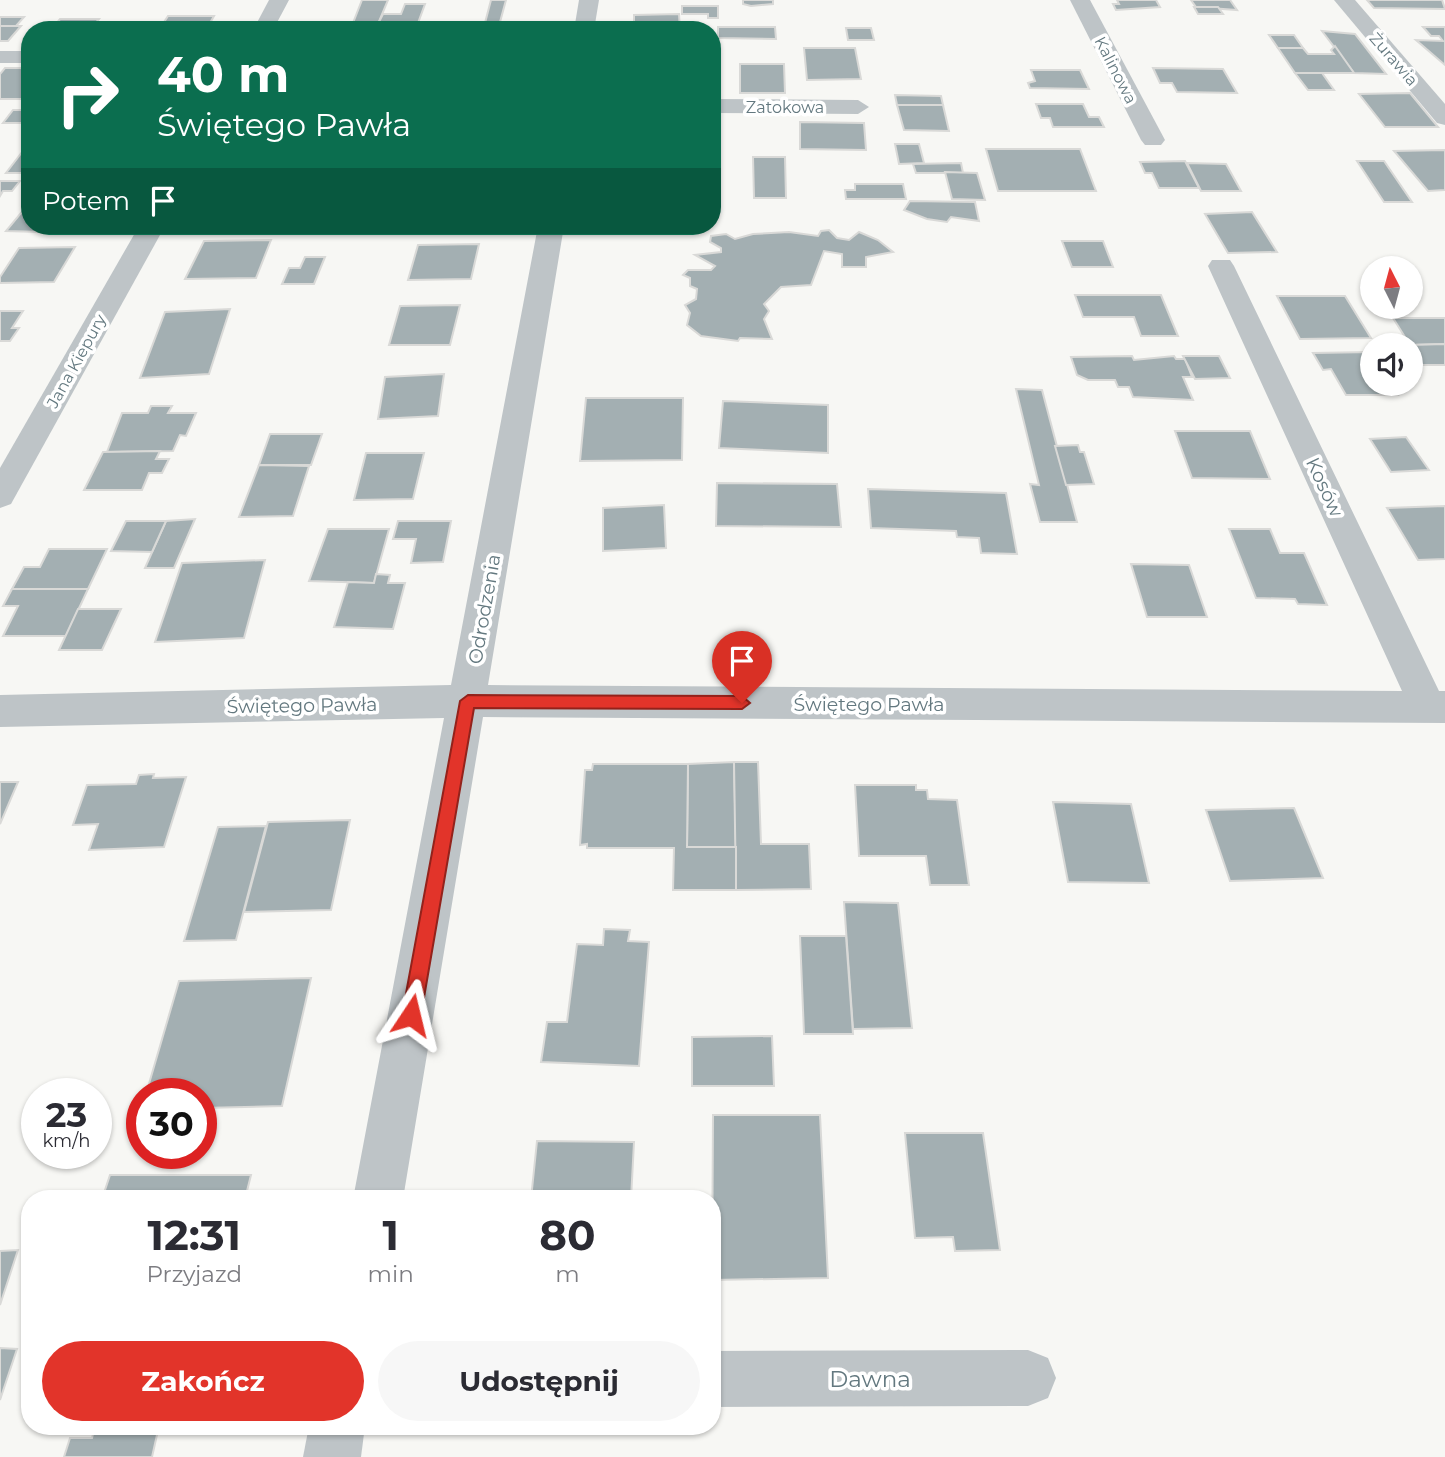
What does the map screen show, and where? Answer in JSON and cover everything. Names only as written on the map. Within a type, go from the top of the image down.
[{"type":"street","points":[[268,21],[279,0]]},
{"type":"street","points":[[586,21],[589,0]]},
{"type":"street","name":"Kalinowa","points":[[1080,0],[1153,140]]},
{"type":"street","name":"Żurawia","points":[[1344,0],[1445,118]]},
{"type":"street","points":[[0,57],[21,57]]},
{"type":"street","name":"Zatokowa","points":[[721,106],[858,107]]},
{"type":"street","name":"Jana Kiepury","points":[[0,496],[147,235]]},
{"type":"street","name":"Odrodzenia","points":[[380,1190],[549,235]]},
{"type":"street","name":"Kosów","points":[[1221,266],[1437,707]]},
{"type":"street","name":"Świętego Pawła","points":[[0,711],[468,701],[1437,707]]},
{"type":"street","name":"Dawna","points":[[721,1380],[1028,1378]]},
{"type":"street","points":[[332,1457],[336,1435]]},
{"type":"building","points":[[362,0],[388,0],[379,21],[354,21]]},
{"type":"building","points":[[491,0],[506,0],[500,21],[486,21]]},
{"type":"building","points":[[743,0],[773,0],[773,4],[751,6],[743,4]]},
{"type":"building","points":[[1117,0],[1156,0],[1160,7],[1116,10],[1113,4],[1119,4]]},
{"type":"building","points":[[1191,0],[1230,0],[1237,10],[1196,7]]},
{"type":"building","points":[[1367,0],[1442,0],[1445,9],[1374,8]]},
{"type":"building","points":[[405,4],[425,4],[419,21],[380,21],[383,14],[401,14]]},
{"type":"building","points":[[682,6],[718,6],[718,18],[708,18],[708,14],[682,14]]},
{"type":"building","points":[[1194,7],[1218,7],[1223,14],[1198,14]]},
{"type":"building","points":[[679,14],[679,21],[634,21],[634,15]]},
{"type":"building","points":[[168,16],[214,16],[211,21],[165,21]]},
{"type":"building","points":[[0,17],[24,17],[16,26],[0,26]]},
{"type":"building","points":[[60,19],[99,19],[97,21],[58,21]]},
{"type":"building","points":[[0,26],[21,26],[8,41],[0,41]]},
{"type":"building","points":[[721,27],[775,27],[776,39],[721,38]]},
{"type":"building","points":[[1423,27],[1445,27],[1445,65],[1416,40],[1443,41],[1439,36],[1431,36]]},
{"type":"building","points":[[846,28],[871,28],[874,40],[848,40]]},
{"type":"building","points":[[1322,31],[1355,34],[1386,74],[1354,73]]},
{"type":"building","points":[[1269,35],[1294,35],[1303,48],[1278,48]]},
{"type":"building","points":[[1335,46],[1354,73],[1295,73],[1278,48],[1303,48],[1308,54],[1334,54],[1331,50]]},
{"type":"building","points":[[804,48],[855,48],[861,79],[807,80]]},
{"type":"building","points":[[740,64],[784,64],[785,93],[740,93]]},
{"type":"building","points":[[5,68],[21,68],[21,99],[0,99],[0,74]]},
{"type":"building","points":[[1153,68],[1223,69],[1237,93],[1177,92],[1172,83],[1160,83]]},
{"type":"building","points":[[1031,70],[1080,70],[1089,89],[1030,88],[1028,83],[1035,81]]},
{"type":"building","points":[[1295,73],[1322,73],[1334,90],[1308,90]]},
{"type":"building","points":[[1410,93],[1438,127],[1385,127],[1359,94]]},
{"type":"building","points":[[895,95],[941,96],[943,105],[897,105]]},
{"type":"building","points":[[1036,104],[1083,104],[1089,117],[1099,117],[1104,127],[1053,127],[1050,118],[1041,118]]},
{"type":"building","points":[[897,105],[943,105],[949,131],[904,130]]},
{"type":"building","points":[[13,110],[21,110],[21,123],[3,123]]},
{"type":"building","points":[[800,122],[864,123],[866,150],[800,149]]},
{"type":"building","points":[[895,144],[919,144],[924,163],[899,164]]},
{"type":"building","points":[[986,149],[1080,149],[1096,191],[998,191]]},
{"type":"building","points":[[1445,150],[1445,190],[1428,191],[1394,151]]},
{"type":"building","points":[[21,153],[21,173],[6,173]]},
{"type":"building","points":[[753,157],[785,157],[786,198],[754,198]]},
{"type":"building","points":[[1185,161],[1199,188],[1159,188],[1152,173],[1145,173],[1140,162]]},
{"type":"building","points":[[1357,161],[1384,161],[1412,202],[1384,202]]},
{"type":"building","points":[[961,163],[963,173],[916,173],[913,164]]},
{"type":"building","points":[[1187,163],[1226,164],[1241,191],[1201,191]]},
{"type":"building","points":[[945,172],[977,173],[985,200],[952,199]]},
{"type":"building","points":[[0,181],[20,181],[12,191],[3,191],[0,196]]},
{"type":"building","points":[[855,184],[903,184],[906,199],[846,199],[845,190],[855,190]]},
{"type":"building","points":[[910,201],[975,202],[979,221],[951,217],[947,222],[927,219],[904,210]]},
{"type":"building","points":[[1252,212],[1277,252],[1228,253],[1205,214]]},
{"type":"building","points":[[21,213],[21,231],[6,231]]},
{"type":"building","points":[[829,230],[837,238],[849,240],[859,232],[878,240],[893,252],[866,257],[866,267],[842,267],[842,254],[824,251],[811,285],[781,287],[764,304],[769,311],[764,319],[772,339],[740,338],[738,341],[701,336],[687,325],[690,313],[685,305],[696,299],[697,289],[690,286],[690,278],[683,275],[688,270],[711,270],[715,266],[695,255],[721,252],[721,248],[710,242],[711,236],[726,234],[735,239],[753,234],[789,232],[818,236],[821,231]]},
{"type":"building","points":[[271,240],[256,278],[185,279],[204,241]]},
{"type":"building","points":[[1062,241],[1103,241],[1113,267],[1072,267]]},
{"type":"building","points":[[479,244],[471,279],[408,280],[418,245]]},
{"type":"building","points":[[75,247],[54,282],[0,283],[0,277],[19,248]]},
{"type":"building","points":[[305,257],[325,257],[314,284],[282,284],[289,268],[300,268]]},
{"type":"building","points":[[1075,295],[1161,295],[1178,336],[1141,336],[1134,317],[1083,317]]},
{"type":"building","points":[[1277,296],[1345,296],[1368,333],[1360,333],[1360,338],[1300,339]]},
{"type":"building","points":[[460,305],[450,345],[389,345],[400,306]]},
{"type":"building","points":[[230,309],[209,374],[140,378],[165,312]]},
{"type":"building","points":[[0,311],[23,311],[12,328],[19,328],[10,341],[0,341]]},
{"type":"building","points":[[1445,318],[1445,344],[1423,345],[1423,333],[1402,333],[1394,319]]},
{"type":"building","points":[[1445,344],[1445,365],[1423,365],[1423,345]]},
{"type":"building","points":[[1360,352],[1360,395],[1346,395],[1331,369],[1323,370],[1313,353]]},
{"type":"building","points":[[1132,356],[1134,360],[1174,356],[1176,359],[1185,359],[1192,377],[1183,377],[1193,400],[1133,397],[1129,387],[1118,387],[1115,380],[1088,380],[1077,375],[1071,357]]},
{"type":"building","points":[[1183,356],[1219,356],[1230,378],[1195,379]]},
{"type":"building","points":[[444,374],[438,416],[378,419],[385,377]]},
{"type":"building","points":[[1016,389],[1042,390],[1077,522],[1040,522],[1030,484],[1039,485]]},
{"type":"building","points":[[586,398],[683,398],[682,460],[580,461]]},
{"type":"building","points":[[723,401],[828,405],[828,453],[719,448]]},
{"type":"building","points":[[151,406],[172,406],[168,413],[196,413],[186,436],[180,435],[173,451],[107,452],[122,413],[148,413]]},
{"type":"building","points":[[1175,431],[1250,431],[1270,479],[1192,478]]},
{"type":"building","points":[[270,434],[322,434],[311,465],[259,465]]},
{"type":"building","points":[[1406,437],[1429,470],[1391,472],[1370,439]]},
{"type":"building","points":[[1078,445],[1080,452],[1084,452],[1094,484],[1066,485],[1055,446]]},
{"type":"building","points":[[160,451],[156,459],[169,459],[162,473],[149,473],[142,490],[84,490],[103,452]]},
{"type":"building","points":[[366,453],[424,453],[413,499],[354,500]]},
{"type":"building","points":[[259,465],[309,466],[293,516],[239,517]]},
{"type":"building","points":[[717,483],[837,484],[841,527],[716,526]]},
{"type":"building","points":[[868,489],[1006,493],[1017,554],[981,553],[979,538],[957,537],[956,531],[871,528]]},
{"type":"building","points":[[664,505],[666,548],[603,551],[603,508]]},
{"type":"building","points":[[1445,506],[1445,559],[1418,560],[1387,508]]},
{"type":"building","points":[[195,519],[174,568],[145,568],[166,521]]},
{"type":"building","points":[[126,521],[166,521],[152,552],[111,551]]},
{"type":"building","points":[[398,521],[451,521],[443,562],[411,563],[416,539],[393,539]]},
{"type":"building","points":[[328,529],[389,529],[374,583],[309,581]]},
{"type":"building","points":[[1229,529],[1270,529],[1280,553],[1304,553],[1327,605],[1298,604],[1295,599],[1256,598]]},
{"type":"building","points":[[49,549],[107,549],[88,589],[12,589],[24,567],[40,567]]},
{"type":"building","points":[[265,560],[244,638],[155,642],[182,563]]},
{"type":"building","points":[[1131,564],[1189,565],[1207,617],[1147,617]]},
{"type":"building","points":[[376,574],[390,575],[388,583],[405,583],[393,629],[334,627],[348,582],[374,583]]},
{"type":"building","points":[[12,589],[88,589],[66,636],[3,636],[18,606],[3,606]]},
{"type":"building","points":[[78,609],[121,609],[102,650],[59,650]]},
{"type":"building","points":[[734,762],[736,847],[687,847],[688,764]]},
{"type":"building","points":[[734,762],[758,762],[761,844],[809,844],[811,889],[736,890]]},
{"type":"building","points":[[593,764],[688,764],[687,847],[736,847],[736,890],[673,890],[674,848],[587,848],[587,844],[580,845],[585,770],[592,770]]},
{"type":"building","points":[[154,774],[153,778],[186,777],[164,847],[89,850],[98,824],[73,825],[87,785],[136,784],[139,775]]},
{"type":"building","points":[[0,782],[18,782],[0,824]]},
{"type":"building","points":[[855,785],[916,785],[916,790],[927,790],[928,799],[957,800],[969,885],[930,885],[926,856],[859,856]]},
{"type":"building","points":[[1053,802],[1131,804],[1149,883],[1068,882]]},
{"type":"building","points":[[1294,808],[1323,878],[1230,881],[1206,810]]},
{"type":"building","points":[[350,820],[331,910],[244,912],[268,822]]},
{"type":"building","points":[[266,826],[236,940],[184,941],[218,827]]},
{"type":"building","points":[[844,902],[898,903],[912,1028],[853,1029]]},
{"type":"building","points":[[604,929],[630,930],[628,941],[649,942],[639,1066],[541,1062],[547,1022],[567,1022],[577,944],[603,945]]},
{"type":"building","points":[[800,936],[846,936],[853,1034],[804,1034]]},
{"type":"building","points":[[311,978],[282,1106],[217,1108],[217,1078],[151,1078],[179,981]]},
{"type":"building","points":[[772,1036],[774,1086],[692,1086],[692,1037]]},
{"type":"building","points":[[713,1115],[820,1115],[828,1278],[721,1280],[721,1190],[713,1190]]},
{"type":"building","points":[[905,1133],[983,1133],[1000,1250],[955,1251],[953,1237],[915,1238]]},
{"type":"building","points":[[537,1141],[634,1142],[631,1190],[532,1190]]},
{"type":"building","points":[[110,1175],[251,1175],[247,1190],[105,1190]]},
{"type":"building","points":[[18,1250],[0,1305],[0,1251]]},
{"type":"building","points":[[0,1348],[17,1349],[0,1400]]},
{"type":"building","points":[[93,1435],[157,1435],[152,1457],[64,1457],[70,1438],[92,1438]]},
{"type":"route","points":[[411,1015],[468,701],[742,703]]}]
